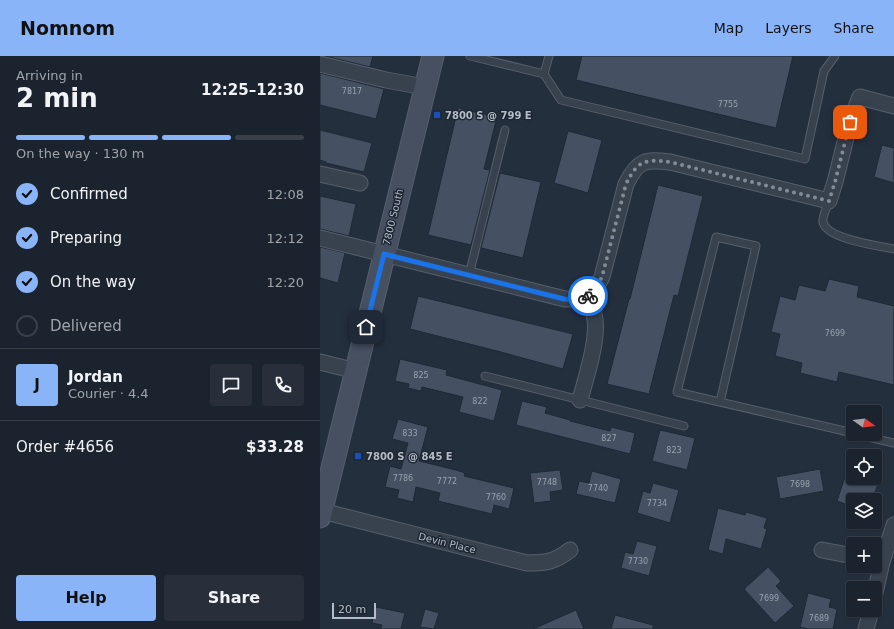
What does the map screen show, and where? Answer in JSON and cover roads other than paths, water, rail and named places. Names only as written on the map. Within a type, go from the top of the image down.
[{"type":"main road","name":"7800 South","points":[[321,514],[433,56]]},
{"type":"street","points":[[320,64],[386,80],[425,87]]},
{"type":"street","points":[[320,238],[564,299],[576,300],[587,297],[596,288],[602,277],[626,184],[632,171],[642,163],[654,160],[670,162],[829,201],[850,122],[860,97],[894,106]]},
{"type":"street","points":[[320,174],[360,183]]},
{"type":"street","points":[[580,400],[596,328],[594,315],[587,297]]},
{"type":"street","points":[[320,362],[356,371]]},
{"type":"street","name":"Devin Place","points":[[321,514],[527,563],[543,563],[559,559],[570,550]]},
{"type":"street","points":[[878,581],[894,525]]},
{"type":"street","points":[[822,550],[846,555]]},
{"type":"street","points":[[866,629],[869,617]]},
{"type":"lane","points":[[470,56],[544,74],[561,100],[805,159],[824,71],[835,56]]},
{"type":"lane","points":[[504,64],[506,56]]},
{"type":"lane","points":[[544,74],[549,56]]},
{"type":"lane","points":[[469,275],[505,130]]},
{"type":"lane","points":[[829,201],[823,218],[823,224],[829,231],[844,237],[894,249]]},
{"type":"lane","points":[[720,402],[756,246],[716,237],[677,392],[846,432]]},
{"type":"lane","points":[[485,376],[684,426]]},
{"type":"lane","points":[[882,440],[894,443]]},
{"type":"place","name":"7800 S @ 799 E","points":[[437,115]]},
{"type":"place","name":"7800 S @ 845 E","points":[[358,456]]}]
